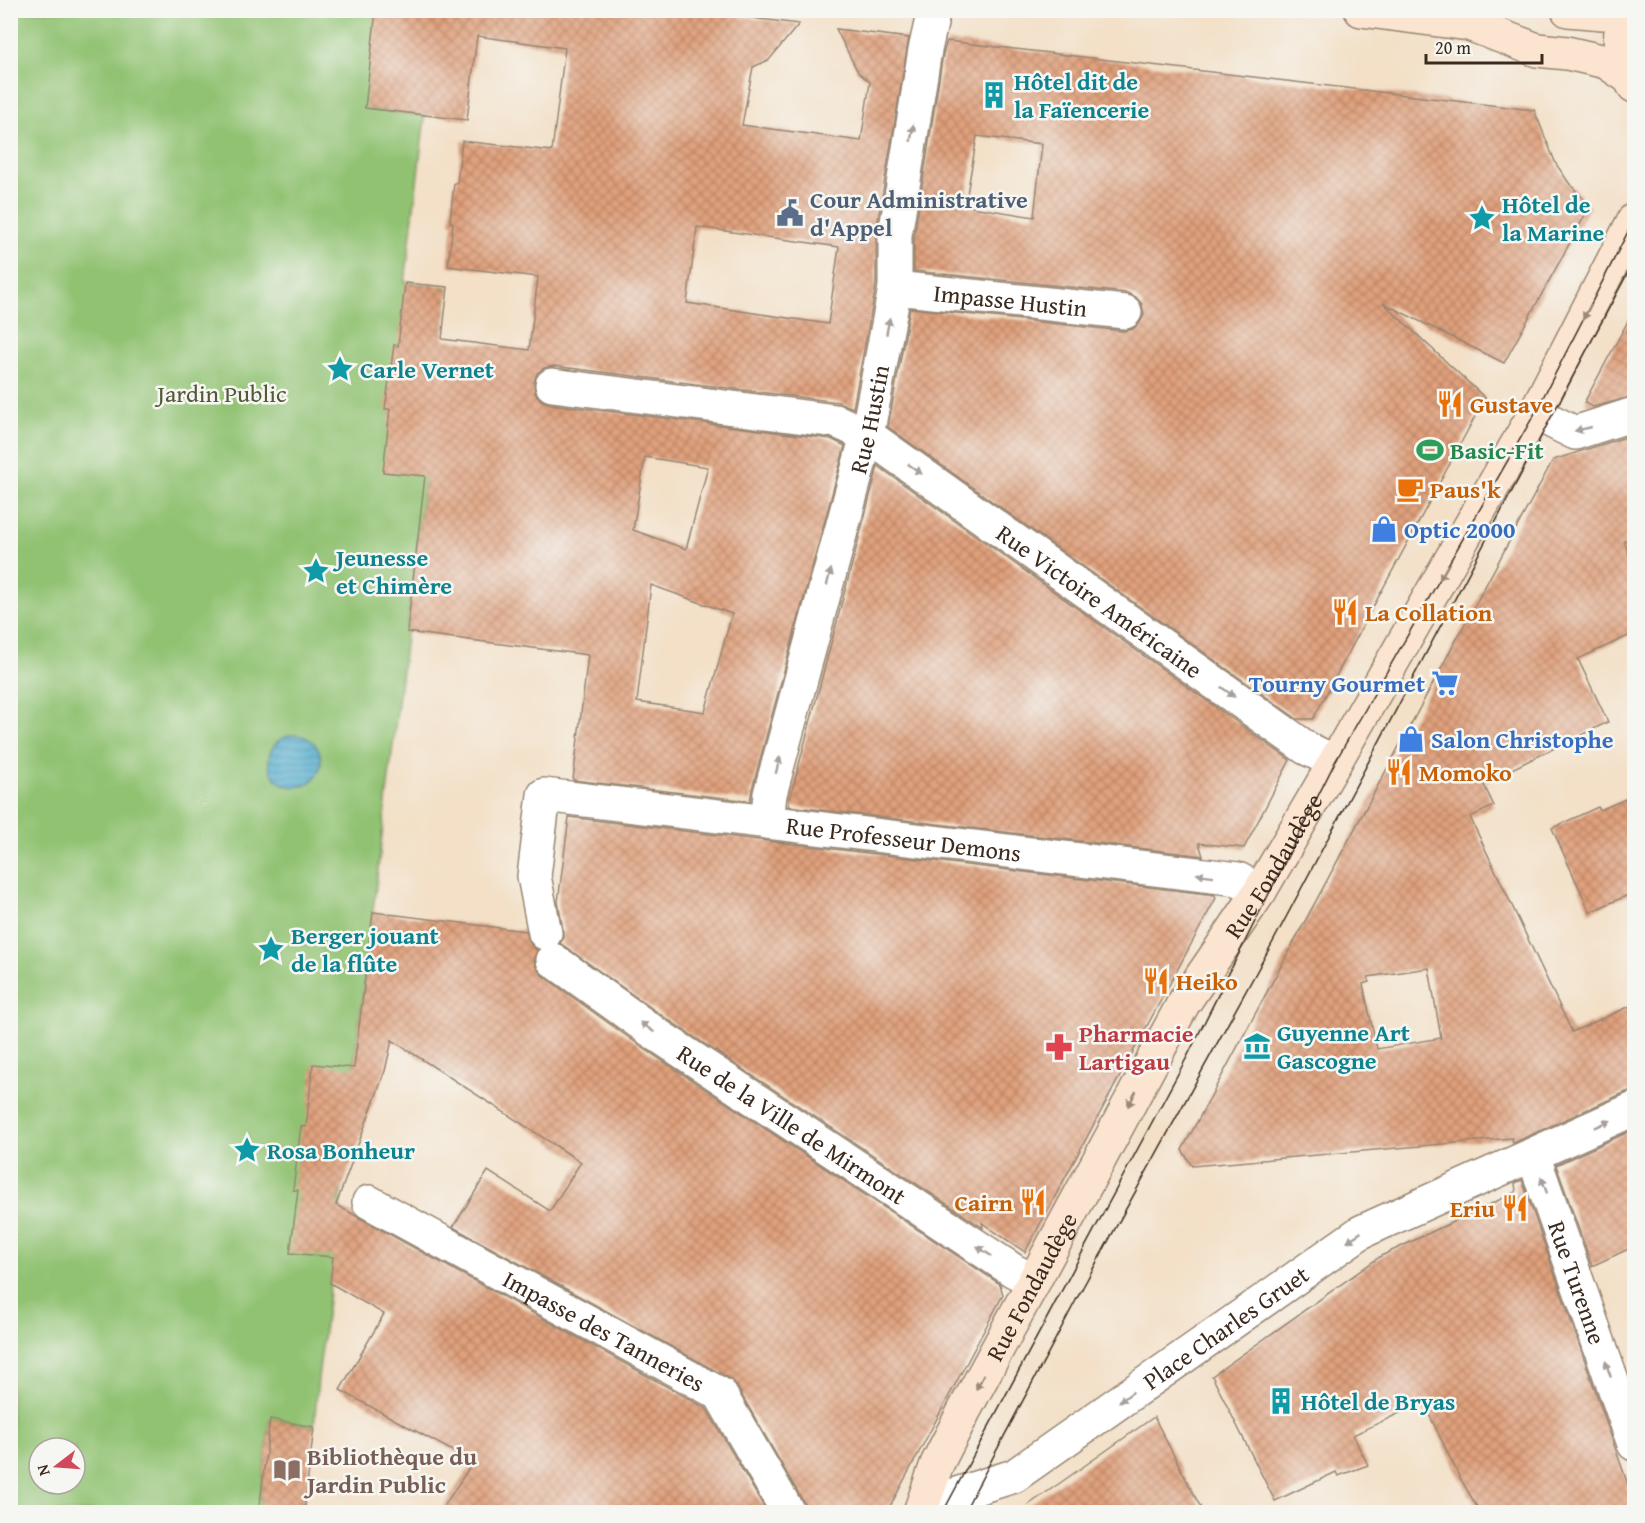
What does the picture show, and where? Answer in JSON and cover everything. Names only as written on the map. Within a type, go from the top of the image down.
[{"type":"main road","points":[[1361,10],[1469,24],[1537,50],[1567,53],[1606,62],[1631,82]]},
{"type":"main road","points":[[1568,10],[1603,13],[1609,10]]},
{"type":"main road","points":[[1627,10],[1620,36],[1620,54],[1631,82]]},
{"type":"main road","name":"Rue Fondaudège","points":[[922,1508],[937,1464],[1183,1004],[1260,891],[1335,762],[1534,412],[1635,220]]},
{"type":"street","name":"Rue Hustin","points":[[767,822],[770,794],[867,435],[895,288],[895,235],[925,50],[934,10]]},
{"type":"street","name":"Impasse Hustin","points":[[895,288],[1125,312]]},
{"type":"street","name":"Rue Victoire Américaine","points":[[552,385],[836,421],[867,435],[1306,748],[1335,762]]},
{"type":"street","points":[[1534,412],[1575,433],[1635,414]]},
{"type":"street","name":"Rue Professeur Demons","points":[[549,947],[534,876],[544,795],[1238,879],[1260,891]]},
{"type":"street","name":"Rue de la Ville de Mirmont","points":[[549,947],[666,1040],[1014,1271],[1034,1281]]},
{"type":"street","name":"Place Charles Gruet","points":[[922,1508],[1014,1476],[1361,1232],[1635,1109]]},
{"type":"street","name":"Rue Turenne","points":[[1533,1155],[1635,1444]]},
{"type":"street","name":"Impasse des Tanneries","points":[[369,1202],[720,1394],[788,1512]]},
{"type":"green space","name":"Jardin Public","points":[[11,11],[377,11],[369,109],[425,116],[405,282],[448,287],[354,1068],[314,1427],[270,1419],[259,1512],[11,1512]]},
{"type":"water","points":[[290,735],[300,735],[314,742],[321,761],[314,780],[300,787],[290,787],[280,783],[273,776],[269,766],[269,756],[273,746],[280,739]]},
{"type":"building","points":[[376,10],[691,10],[799,24],[769,60],[753,67],[742,125],[861,141],[870,82],[858,72],[836,29],[909,38],[876,232],[876,286],[853,408],[838,402],[554,366],[544,368],[537,373],[534,382],[535,393],[541,400],[550,404],[831,439],[845,446],[750,801],[573,780],[588,655],[407,632],[425,476],[383,472],[390,409],[385,409],[394,345],[398,346],[405,283],[448,287],[442,339],[529,350],[538,277],[448,266],[453,223],[450,222],[454,183],[457,183],[462,141],[552,151],[565,48],[477,36],[467,120],[365,108]],"holes":[[[697,227],[839,247],[828,324],[687,303]],[[645,457],[708,467],[686,549],[633,530]],[[651,585],[732,614],[705,712],[637,702]]]},
{"type":"building","points":[[947,41],[1534,110],[1556,164],[1569,183],[1590,206],[1504,363],[1383,303],[1485,398],[1313,719],[1297,719],[888,427],[910,308],[1123,331],[1133,329],[1144,315],[1142,304],[1136,297],[1127,293],[914,271],[914,237]],"holes":[[[977,136],[1042,144],[1034,217],[965,206]]]},
{"type":"building","points":[[1635,308],[1635,396],[1593,407],[1584,403]]},
{"type":"building","points":[[1635,434],[1635,536],[1624,541],[1635,571],[1635,633],[1578,659],[1608,722],[1483,783],[1494,806],[1470,817],[1572,1032],[1635,1004],[1635,1090],[1513,1143],[1512,1138],[1192,1166],[1182,1150],[1553,460]],"holes":[[[1429,968],[1441,1038],[1377,1049],[1363,984],[1369,982],[1368,977]]]},
{"type":"building","points":[[878,466],[1290,760],[1244,848],[1199,843],[1203,856],[788,806]]},
{"type":"building","points":[[1635,795],[1635,892],[1590,912],[1552,828],[1598,807],[1600,810]]},
{"type":"building","points":[[569,817],[1215,895],[1216,898],[1025,1252],[982,1223],[983,1228],[667,1019],[560,943],[563,939],[563,930],[558,902]]},
{"type":"building","points":[[373,912],[526,931],[531,945],[537,950],[534,959],[542,975],[646,1050],[1000,1284],[1003,1295],[887,1512],[807,1512],[736,1385],[729,1378],[453,1227],[488,1171],[550,1211],[581,1162],[392,1040],[385,1071],[336,1205],[706,1408],[767,1512],[440,1512],[473,1462],[340,1390],[384,1314],[330,1283],[333,1257],[290,1253],[298,1190],[293,1190],[301,1126],[306,1127],[313,1064],[354,1068]]},
{"type":"building","points":[[1635,1129],[1635,1246],[1592,1266],[1556,1165]]},
{"type":"building","points":[[1522,1180],[1635,1505],[1635,1512],[1480,1512],[1460,1478],[1423,1402],[1353,1435],[1368,1465],[1338,1476],[1336,1472],[1275,1501],[1212,1376],[1381,1256],[1516,1192],[1515,1183]]},
{"type":"building","points":[[1154,1417],[1203,1512],[1018,1512],[1060,1483]]},
{"type":"building","name":"Bibliothèque du Jardin Public","points":[[270,1419],[314,1427],[304,1512],[259,1512]]},
{"type":"tram line","points":[[943,1512],[1187,1057],[1335,762],[1535,413],[1634,220]]},
{"type":"tram line","points":[[964,1512],[1083,1287],[1274,940],[1634,261]]},
{"type":"place","name":"Hôtel dit de la Faïencerie","points":[[994,95]]},
{"type":"place","name":"Cour Administrative d'Appel","points":[[790,213]]},
{"type":"place","name":"Hôtel de la Marine","points":[[1482,218]]},
{"type":"place","name":"Carle Vernet","points":[[340,369]]},
{"type":"place","name":"Gustave","points":[[1450,404]]},
{"type":"place","name":"Basic-Fit","points":[[1430,450]]},
{"type":"place","name":"Paus'k","points":[[1410,489]]},
{"type":"place","name":"Optic 2000","points":[[1384,529]]},
{"type":"place","name":"Jeunesse et Chimère","points":[[316,571]]},
{"type":"place","name":"La Collation","points":[[1345,612]]},
{"type":"place","name":"Tourny Gourmet","points":[[1445,683]]},
{"type":"place","name":"Salon Christophe","points":[[1411,739]]},
{"type":"place","name":"Momoko","points":[[1399,772]]},
{"type":"place","name":"Berger jouant de la flûte","points":[[271,949]]},
{"type":"place","name":"Heiko","points":[[1156,981]]},
{"type":"place","name":"Guyenne Art Gascogne","points":[[1257,1046]]},
{"type":"place","name":"Pharmacie Lartigau","points":[[1059,1047]]},
{"type":"place","name":"Rosa Bonheur","points":[[247,1150]]},
{"type":"place","name":"Cairn","points":[[1033,1202]]},
{"type":"place","name":"Eriu","points":[[1515,1208]]},
{"type":"place","name":"Hôtel de Bryas","points":[[1281,1401]]},
{"type":"place","name":"Bibliothèque du Jardin Public","points":[[287,1470]]}]
